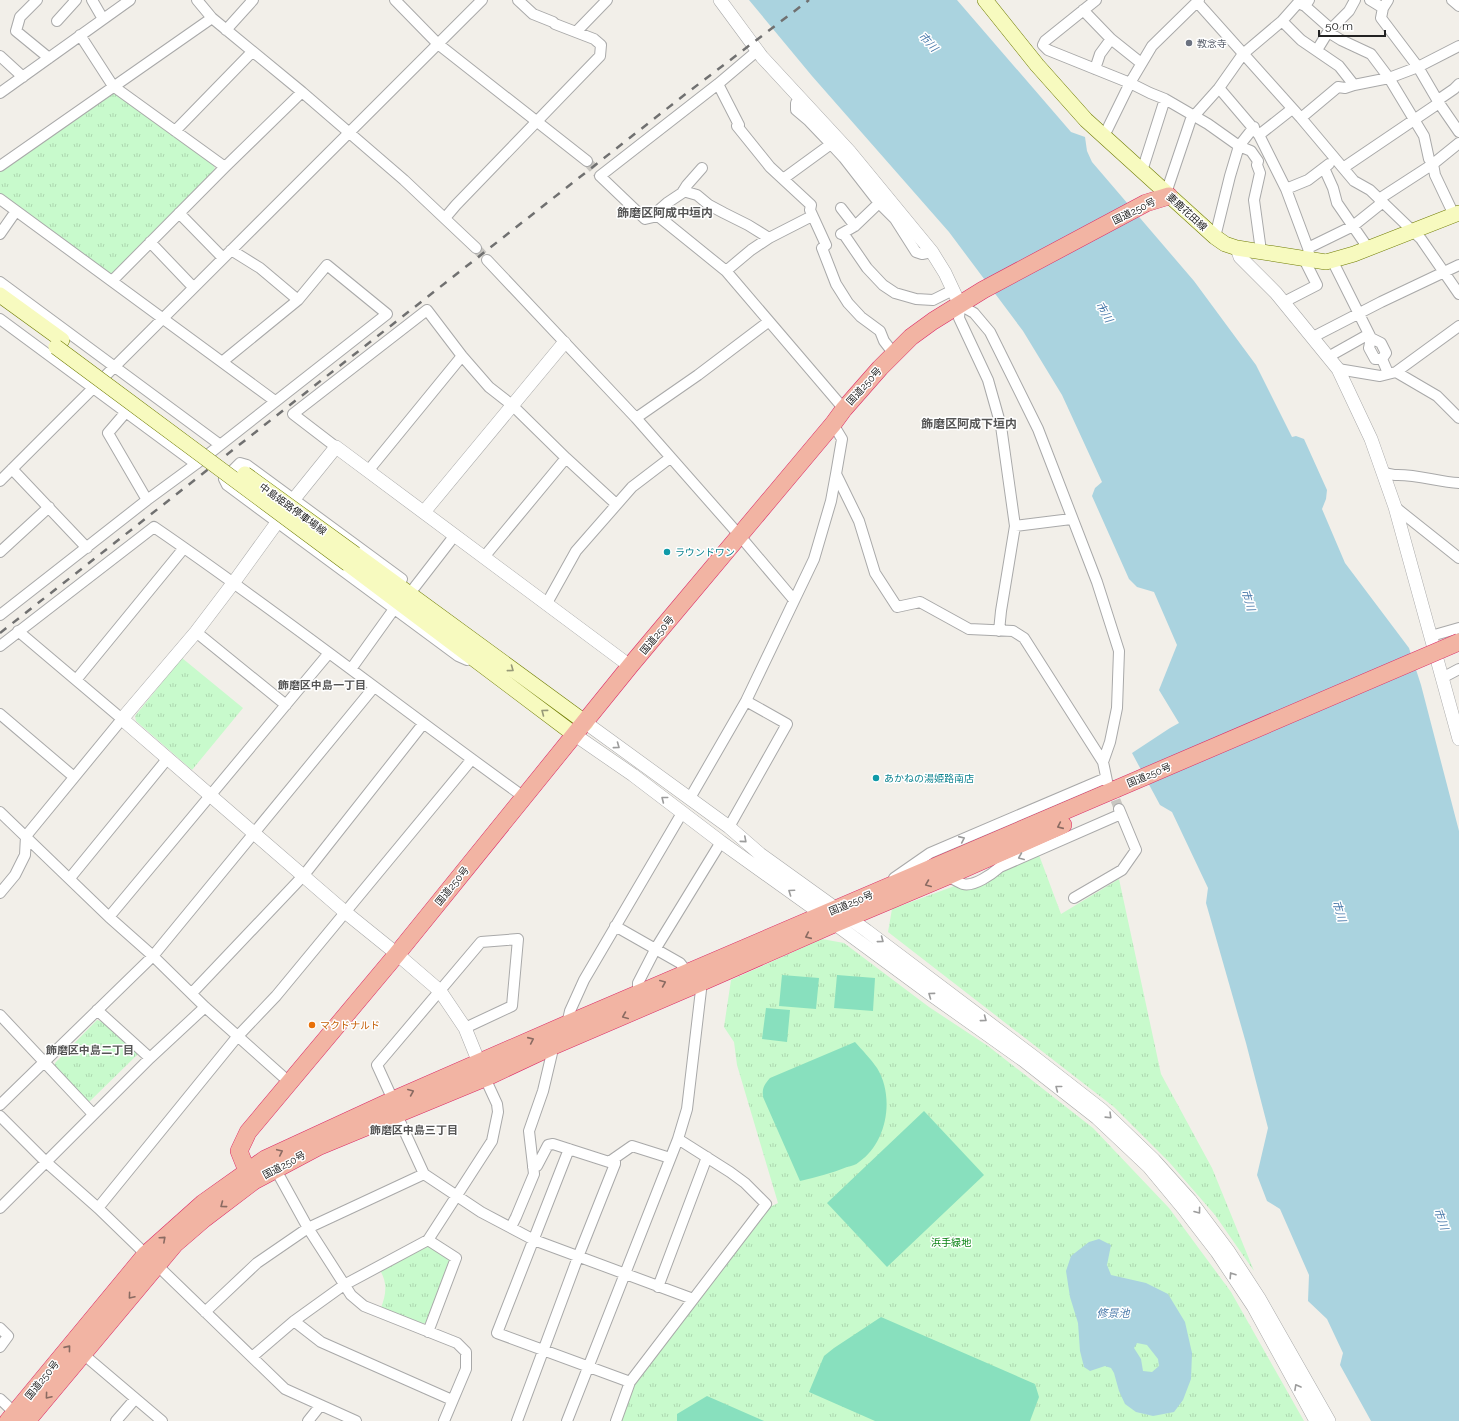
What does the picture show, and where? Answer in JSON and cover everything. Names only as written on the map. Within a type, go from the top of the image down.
[{"type":"highway","name":"国道250号","points":[[250,1176],[240,1151],[248,1132],[397,954],[630,666],[833,424],[844,408],[894,354],[911,337],[933,321],[956,298],[984,290],[1146,203],[1168,194]]},
{"type":"highway","name":"国道250号","points":[[482,1070],[567,1024],[687,972],[948,876],[1115,795],[1459,642]]},
{"type":"highway","name":"国道250号","points":[[17,1418],[151,1260],[175,1244],[198,1224],[250,1176],[266,1159],[482,1070],[551,1047],[700,983],[836,916],[883,889],[1459,654]]},
{"type":"highway","name":"国道250号","points":[[250,1176],[276,1170],[395,1107]]},
{"type":"highway","name":"国道250号","points":[[17,1418],[83,1354],[151,1260]]},
{"type":"main road","name":"妻鹿花田線","points":[[985,0],[1036,65],[1086,120],[1215,238],[1225,244],[1237,248],[1261,252],[1308,256],[1326,262],[1368,248],[1456,214]]},
{"type":"main road","name":"中島姫路停車場線","points":[[0,295],[59,343],[352,559],[493,656],[580,729]]},
{"type":"main road","name":"中島姫路停車場線","points":[[0,307],[59,343]]},
{"type":"main road","name":"中島姫路停車場線","points":[[352,559],[489,671],[580,729]]},
{"type":"street","points":[[36,0],[20,17],[16,31],[49,58]]},
{"type":"street","points":[[57,20],[76,0]]},
{"type":"street","points":[[92,0],[103,19]]},
{"type":"street","points":[[0,93],[130,0]]},
{"type":"street","points":[[197,0],[212,18],[302,92],[404,180],[476,248]]},
{"type":"street","points":[[226,30],[254,0]]},
{"type":"street","points":[[395,0],[438,44],[587,161]]},
{"type":"street","points":[[0,481],[482,0]]},
{"type":"street","points":[[445,218],[600,56],[601,46],[594,39],[533,14],[518,0]]},
{"type":"street","points":[[576,32],[608,0]]},
{"type":"street","points":[[720,0],[757,51],[849,151],[932,252],[956,298],[959,318],[988,380],[1001,426],[1015,526],[999,631]]},
{"type":"street","points":[[1096,0],[1045,41],[1043,45],[1048,50],[1130,83],[1165,99],[1239,146],[1251,151],[1258,161],[1257,164],[1260,173],[1254,200],[1261,252]]},
{"type":"street","points":[[1317,50],[1329,30],[1349,11],[1355,0]]},
{"type":"street","points":[[1370,0],[1385,4],[1381,18],[1414,64],[1418,67],[1438,101],[1459,132]]},
{"type":"street","points":[[1452,0],[1459,6]]},
{"type":"street","points":[[1104,136],[1130,83],[1152,46],[1198,1],[1243,54],[1301,118],[1354,181],[1370,190],[1421,239],[1459,294]]},
{"type":"street","points":[[1168,194],[1193,116],[1219,88],[1243,54],[1282,21],[1298,3],[1307,3],[1329,30],[1341,40],[1371,54],[1389,78],[1424,136],[1429,159],[1433,164],[1435,175],[1456,214]]},
{"type":"street","points":[[1083,10],[1111,39],[1141,63]]},
{"type":"street","points":[[0,166],[212,18]]},
{"type":"street","points":[[1282,21],[1301,40],[1339,66],[1354,85]]},
{"type":"street","points":[[80,35],[114,86],[225,167]]},
{"type":"street","points":[[1095,69],[1100,54],[1111,39]]},
{"type":"street","points":[[1301,118],[1338,87],[1345,88],[1389,78],[1418,67],[1459,46]]},
{"type":"street","points":[[658,216],[645,219],[600,176],[718,84],[757,51]]},
{"type":"street","points":[[175,131],[252,52]]},
{"type":"street","points":[[0,56],[23,76]]},
{"type":"street","points":[[718,84],[739,125],[737,126],[770,168],[811,205],[810,210],[812,216],[826,245],[822,248],[836,284],[848,303],[861,317],[880,331],[884,341],[894,354]]},
{"type":"street","points":[[1343,168],[1414,120],[1459,84]]},
{"type":"street","points":[[1219,88],[1257,131],[1286,189],[1308,256],[1317,286],[1284,302]]},
{"type":"street","points":[[112,281],[302,92]]},
{"type":"street","points":[[801,99],[796,103],[796,110],[809,121],[844,158],[879,203],[894,219],[916,252],[922,254],[932,252]]},
{"type":"street","points":[[1142,171],[1165,99]]},
{"type":"street","points":[[1215,238],[1239,146],[1257,131],[1292,108]]},
{"type":"street","points":[[1308,256],[1352,226],[1381,200],[1433,164],[1459,143]]},
{"type":"street","points":[[783,179],[831,144]]},
{"type":"street","points":[[1257,164],[1271,159]]},
{"type":"street","points":[[1286,189],[1308,180],[1336,160]]},
{"type":"street","points":[[658,216],[659,210],[683,191],[702,168]]},
{"type":"street","points":[[1324,168],[1333,188],[1337,203],[1368,248]]},
{"type":"street","points":[[683,191],[697,195],[709,205],[748,225],[769,238]]},
{"type":"street","points":[[0,199],[275,401]]},
{"type":"street","points":[[879,203],[855,226],[842,234],[867,268],[883,285],[895,294],[916,299],[933,300],[956,298],[974,313],[990,332],[1038,429],[1097,582],[1119,651],[1117,708],[1110,742],[1103,762]]},
{"type":"street","points":[[841,208],[855,226]]},
{"type":"street","points":[[0,234],[16,211]]},
{"type":"street","points":[[179,213],[227,254],[260,268],[298,300]]},
{"type":"street","points":[[658,216],[726,271],[768,322],[844,408]]},
{"type":"street","points":[[726,271],[751,250],[769,238],[812,216]]},
{"type":"street","points":[[150,242],[193,287]]},
{"type":"street","points":[[1237,248],[1240,257],[1284,302],[1338,369],[1371,439],[1395,507],[1459,738]]},
{"type":"street","points":[[487,260],[636,418],[794,600]]},
{"type":"street","points":[[1332,260],[1370,336],[1381,343],[1386,353],[1382,360],[1392,372],[1437,396],[1459,418]]},
{"type":"street","points":[[0,615],[387,314],[327,265],[298,300],[222,362]]},
{"type":"street","points":[[1313,337],[1459,265]]},
{"type":"street","points":[[0,282],[219,444]]},
{"type":"street","points":[[616,504],[512,405],[489,387],[462,356],[427,310],[293,414],[630,666]]},
{"type":"street","points":[[0,319],[196,464]]},
{"type":"street","points":[[636,418],[698,376],[768,322]]},
{"type":"street","points":[[1338,369],[1380,376],[1392,372],[1459,326]]},
{"type":"street","points":[[1328,356],[1370,336]]},
{"type":"street","points":[[424,512],[564,343]]},
{"type":"street","points":[[368,471],[462,356]]},
{"type":"street","points":[[126,412],[108,433],[147,500]]},
{"type":"street","points":[[690,798],[746,701],[814,559],[830,501],[842,439],[833,424]]},
{"type":"street","points":[[0,893],[15,875],[25,854],[26,836],[196,632],[294,499],[336,447]]},
{"type":"street","points":[[484,557],[566,458]]},
{"type":"street","points":[[547,603],[576,551],[632,487],[670,458]]},
{"type":"street","points":[[489,671],[458,656],[227,485],[224,479],[240,463],[247,465],[471,630],[493,656]]},
{"type":"street","points":[[12,469],[87,548]]},
{"type":"street","points":[[1383,473],[1459,483]]},
{"type":"street","points":[[836,474],[859,521],[875,573],[897,607],[920,602],[969,629],[1013,631],[1024,638],[1103,762],[1136,850],[1122,870],[1074,898]]},
{"type":"street","points":[[0,552],[49,507]]},
{"type":"street","points":[[1395,507],[1459,558]]},
{"type":"street","points":[[1015,526],[1072,519]]},
{"type":"street","points":[[0,646],[154,527],[234,582],[423,724],[524,797]]},
{"type":"street","points":[[414,588],[455,535]]},
{"type":"street","points":[[76,680],[184,548]]},
{"type":"street","points":[[350,669],[394,609]]},
{"type":"street","points":[[1431,636],[1459,628]]},
{"type":"street","points":[[18,631],[168,758],[345,912],[440,991],[465,1028],[497,1104],[498,1112],[492,1142],[428,1240],[344,1285],[294,1320],[252,1357]]},
{"type":"street","points":[[196,632],[286,705]]},
{"type":"street","points":[[108,917],[329,653]]},
{"type":"street","points":[[1442,678],[1459,669]]},
{"type":"street","points":[[0,1105],[153,956],[374,687]]},
{"type":"street","points":[[728,827],[787,724],[746,701]]},
{"type":"street","points":[[0,714],[74,777]]},
{"type":"street","points":[[192,993],[304,875],[423,724]]},
{"type":"street","points":[[580,729],[690,798],[728,827],[836,916],[1089,1106],[1149,1167],[1217,1252],[1252,1306],[1316,1421]]},
{"type":"street","points":[[580,729],[633,775],[721,842],[836,916]]},
{"type":"street","points":[[70,878],[168,758]]},
{"type":"street","points":[[98,1208],[237,1036],[276,996],[472,759]]},
{"type":"street","points":[[0,812],[70,878],[108,917],[153,956],[192,993],[205,1008],[289,1082]]},
{"type":"street","points":[[567,1024],[570,1011],[584,980],[682,813]]},
{"type":"street","points":[[638,994],[638,983],[656,948],[721,842]]},
{"type":"street","points":[[615,926],[680,963],[687,972]]},
{"type":"street","points":[[465,1028],[512,1006],[518,939],[481,942],[378,1065],[424,1174],[481,1212],[534,1240],[693,1300]]},
{"type":"street","points":[[567,1421],[678,1139],[687,1109],[701,990],[700,983]]},
{"type":"street","points":[[0,1208],[150,1058],[205,1008]]},
{"type":"street","points":[[97,1010],[150,1058]]},
{"type":"street","points":[[0,1016],[93,1114]]},
{"type":"street","points":[[511,1227],[534,1174],[529,1131],[543,1091],[552,1053],[551,1047]]},
{"type":"street","points":[[1089,1106],[1102,1110],[1154,1160],[1190,1200],[1229,1252],[1259,1298],[1329,1421]]},
{"type":"street","points":[[0,1116],[46,1162],[98,1208],[285,1389],[356,1421]]},
{"type":"street","points":[[616,1421],[630,1382],[766,1204],[745,1183],[678,1139]]},
{"type":"street","points":[[534,1167],[537,1166],[548,1145],[553,1144],[609,1162],[632,1146],[670,1158]]},
{"type":"street","points":[[569,1149],[497,1333],[630,1382]]},
{"type":"street","points":[[658,1287],[707,1157]]},
{"type":"street","points":[[517,1421],[578,1256],[615,1164],[614,1158]]},
{"type":"street","points":[[276,1170],[308,1228],[351,1294],[364,1306],[457,1344],[466,1352],[466,1369],[444,1421]]},
{"type":"street","points":[[205,1312],[257,1263],[308,1228],[424,1174]]},
{"type":"street","points":[[428,1240],[456,1258],[428,1332]]},
{"type":"street","points":[[294,1320],[321,1342],[452,1400]]},
{"type":"street","points":[[0,1328],[8,1336],[0,1347]]},
{"type":"street","points":[[83,1354],[162,1421]]},
{"type":"street","points":[[116,1421],[135,1398]]},
{"type":"street","points":[[0,1399],[17,1418]]},
{"type":"street","points":[[308,1421],[320,1406]]},
{"type":"green space","points":[[111,93],[118,94],[214,164],[215,171],[111,275],[0,196],[0,171]]},
{"type":"green space","points":[[182,658],[243,708],[192,770],[136,721],[135,716]]},
{"type":"green space","points":[[1039,855],[1061,914],[1119,879],[1161,1074],[1212,1168],[1254,1271],[1215,1215],[1169,1162],[1114,1107],[888,932],[892,909]]},
{"type":"green space","name":"浜手緑地","points":[[822,939],[844,943],[929,1007],[988,1046],[1093,1128],[1169,1208],[1231,1292],[1304,1421],[621,1421],[636,1381],[766,1209],[778,1203],[737,1065],[734,1042],[724,1027],[731,980]]},
{"type":"green space","points":[[782,975],[819,978],[816,1009],[779,1006]]},
{"type":"green space","points":[[837,975],[875,978],[873,1011],[834,1008]]},
{"type":"green space","points":[[766,1008],[790,1010],[787,1042],[762,1039]]},
{"type":"green space","points":[[97,1020],[103,1022],[138,1054],[88,1103],[54,1068],[55,1063]]},
{"type":"green space","points":[[855,1042],[875,1065],[883,1080],[887,1105],[882,1132],[869,1154],[856,1164],[800,1181],[763,1097],[764,1087],[770,1078]]},
{"type":"green space","points":[[924,1111],[984,1175],[887,1267],[827,1203]]},
{"type":"green space","points":[[428,1245],[448,1258],[451,1263],[427,1323],[420,1324],[381,1308],[384,1298],[385,1284],[380,1270]]},
{"type":"green space","points":[[881,1317],[1035,1384],[1039,1397],[1030,1421],[875,1421],[809,1392],[824,1356]]},
{"type":"green space","points":[[707,1396],[764,1421],[677,1421],[677,1414]]},
{"type":"water","name":"市川","points":[[749,0],[957,0],[1071,132],[1085,137],[1087,151],[1092,162],[1194,281],[1256,365],[1292,437],[1296,436],[1304,439],[1327,490],[1326,499],[1322,509],[1345,563],[1409,648],[1421,685],[1459,831],[1459,1421],[1371,1421],[1340,1365],[1343,1353],[1327,1319],[1308,1301],[1309,1275],[1280,1209],[1267,1201],[1257,1175],[1268,1128],[1246,1043],[1206,903],[1208,888],[1172,812],[1160,805],[1132,753],[1179,723],[1159,690],[1177,645],[1154,592],[1137,587],[1129,579],[1092,496],[1095,488],[1102,482],[1062,395],[1023,331],[949,232],[812,76]]},
{"type":"water","name":"修景池","points":[[1099,1239],[1111,1245],[1107,1265],[1111,1275],[1146,1283],[1168,1294],[1185,1322],[1192,1353],[1191,1379],[1183,1400],[1174,1412],[1153,1416],[1136,1412],[1125,1404],[1111,1368],[1105,1366],[1090,1371],[1084,1367],[1080,1351],[1078,1323],[1070,1297],[1066,1271],[1071,1256],[1089,1242]],"holes":[[[1137,1343],[1147,1345],[1158,1359],[1159,1366],[1152,1372],[1143,1371],[1141,1359],[1134,1348]]]},
{"type":"tunnel","points":[[587,161],[600,176]]},
{"type":"tunnel","points":[[476,248],[487,260]]},
{"type":"tunnel","points":[[1110,786],[1119,809]]},
{"type":"railway","points":[[0,633],[683,96],[809,0]]},
{"type":"place","name":"教念寺","points":[[1189,43]]},
{"type":"place","name":"ラウンドワン","points":[[667,552]]},
{"type":"place","name":"あかねの湯姫路南店","points":[[876,778]]},
{"type":"place","name":"マクドナルド","points":[[312,1025]]},
{"type":"district","name":"飾磨区阿成中垣内","points":[[665,213]]},
{"type":"district","name":"飾磨区阿成下垣内","points":[[969,424]]},
{"type":"district","name":"飾磨区中島一丁目","points":[[322,685]]},
{"type":"district","name":"飾磨区中島二丁目","points":[[90,1050]]},
{"type":"district","name":"飾磨区中島三丁目","points":[[414,1130]]}]
